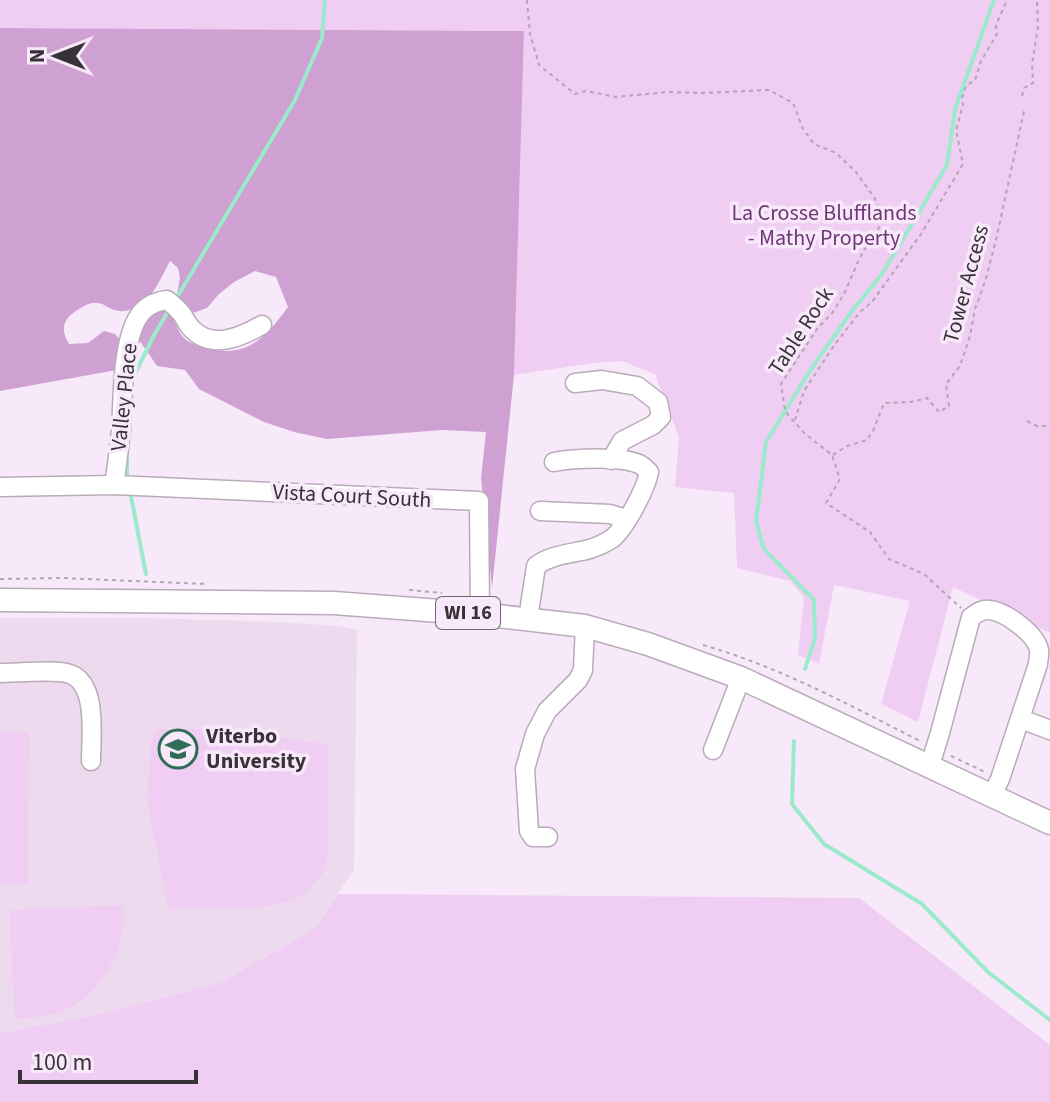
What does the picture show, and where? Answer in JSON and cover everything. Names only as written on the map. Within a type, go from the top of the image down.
[{"type":"main road","name":"WI 16","points":[[0,600],[334,603],[585,626],[648,644],[741,678],[933,757],[996,787],[1050,823]]},
{"type":"street","name":"Valley Place","points":[[114,485],[127,359],[131,334],[141,312],[149,305],[167,300],[198,335],[212,340],[243,336],[262,325]]},
{"type":"street","points":[[575,383],[602,380],[637,386],[658,402],[661,417],[653,425],[622,441],[611,460]]},
{"type":"street","points":[[528,619],[536,566],[547,558],[593,548],[612,538],[647,485],[649,472],[639,464],[611,460],[554,462]]},
{"type":"street","points":[[0,487],[114,485]]},
{"type":"street","name":"Vista Court South","points":[[114,485],[479,501],[480,614]]},
{"type":"street","points":[[540,511],[610,514],[626,519]]},
{"type":"street","points":[[933,757],[971,617],[981,611],[992,610],[1007,616],[1033,638],[1039,650],[1038,664],[1021,719],[996,787]]},
{"type":"street","points":[[548,837],[533,837],[529,831],[525,769],[535,734],[547,711],[578,680],[583,670],[585,626]]},
{"type":"street","points":[[0,673],[68,673],[81,683],[91,706],[91,761]]},
{"type":"street","points":[[713,750],[741,678]]},
{"type":"street","points":[[1021,719],[1050,730]]},
{"type":"path","name":"Table Rock","points":[[527,0],[530,34],[539,65],[575,94],[586,91],[616,97],[668,92],[769,90],[793,103],[803,129],[814,144],[836,153],[856,172],[874,197],[883,217],[877,232],[864,250],[833,312],[817,329],[781,384],[785,411],[803,432],[832,455]]},
{"type":"path","points":[[794,421],[804,391],[833,347],[860,312],[872,302],[921,234],[963,164],[956,130],[962,98],[966,86],[975,80],[987,48],[997,34],[996,25],[1007,0]]},
{"type":"path","points":[[1022,96],[1024,88],[1033,83],[1037,0]]},
{"type":"path","name":"Tower Access","points":[[832,455],[867,440],[884,403],[927,398],[939,412],[949,406],[946,384],[960,366],[970,336],[996,240],[1024,111]]},
{"type":"path","points":[[1027,421],[1037,426],[1050,426]]},
{"type":"path","points":[[832,455],[840,479],[826,503],[870,532],[889,559],[924,574],[971,617]]},
{"type":"path","points":[[0,579],[61,578],[214,584]]},
{"type":"path","points":[[400,590],[452,594]]},
{"type":"path","points":[[702,645],[759,664],[818,689],[933,757],[996,787]]},
{"type":"shaded area","points":[[0,28],[524,31],[514,375],[492,588],[481,478],[486,432],[442,430],[327,439],[294,432],[264,422],[199,389],[185,370],[157,366],[137,337],[139,323],[162,307],[191,343],[220,351],[244,348],[263,336],[288,307],[276,277],[255,271],[234,282],[207,308],[190,314],[177,294],[178,268],[170,261],[155,289],[139,306],[120,311],[101,304],[90,304],[74,312],[65,324],[64,333],[69,344],[88,343],[104,331],[115,334],[123,343],[122,369],[0,391]]},
{"type":"shaded area","name":"Viterbo University","points":[[0,618],[278,622],[357,630],[354,869],[315,929],[222,982],[107,1013],[0,1033]]},
{"type":"green space","name":"La Crosse Blufflands - Mathy Property","points":[[0,0],[1050,0],[1050,633],[953,587],[918,722],[881,704],[910,601],[834,585],[819,664],[798,655],[804,597],[790,581],[737,568],[734,493],[675,487],[679,437],[655,374],[622,361],[514,375],[524,31],[0,28]]},
{"type":"green space","points":[[225,728],[328,745],[328,856],[322,875],[306,893],[286,902],[264,907],[168,909],[147,799],[151,740],[158,730]]},
{"type":"green space","points":[[0,732],[29,733],[28,885],[0,884]]},
{"type":"green space","points":[[338,894],[859,898],[1050,1045],[1050,1102],[0,1102],[0,1033],[107,1013],[222,982],[315,929]]},
{"type":"green space","points":[[123,905],[123,929],[115,956],[92,991],[70,1008],[57,1013],[14,1019],[10,910]]},
{"type":"waterway","points":[[176,299],[295,100],[322,38],[325,0]]},
{"type":"waterway","points":[[805,669],[815,638],[814,600],[764,549],[756,521],[766,442],[811,369],[882,274],[947,165],[955,109],[994,0]]},
{"type":"waterway","points":[[132,380],[169,310]]},
{"type":"waterway","points":[[127,452],[127,479]]},
{"type":"waterway","points":[[130,491],[146,574]]},
{"type":"waterway","points":[[794,741],[792,804],[824,844],[922,904],[988,972],[1050,1020]]},
{"type":"place","name":"Viterbo University","points":[[178,749]]}]
